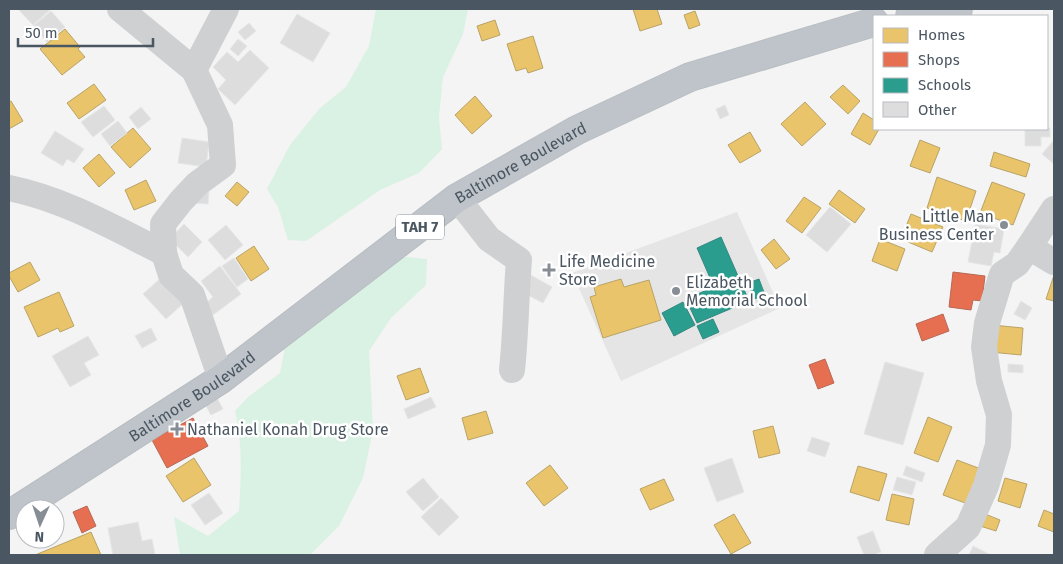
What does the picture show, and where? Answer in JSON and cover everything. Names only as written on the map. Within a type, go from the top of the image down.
[{"type":"highway","points":[[917,15],[958,9]]},
{"type":"highway","name":"Baltimore Boulevard","points":[[9,515],[221,379],[457,198],[577,130],[690,77],[873,22]]},
{"type":"street","points":[[120,9],[194,70],[220,125],[223,165],[197,184],[163,224],[164,253],[171,275],[192,295],[221,379]]},
{"type":"street","points":[[194,70],[226,9]]},
{"type":"street","points":[[9,188],[30,192],[88,214],[164,253]]},
{"type":"street","points":[[457,198],[489,239],[519,260],[516,333],[512,370]]},
{"type":"street","points":[[937,555],[968,527],[986,486],[998,446],[999,415],[989,381],[984,347],[987,323],[1002,274],[1017,264],[1054,209]]},
{"type":"street","points":[[1029,247],[1054,262]]},
{"type":"shaded area","name":"Elizabeth Memorial School","points":[[737,212],[780,308],[621,381],[572,273]]},
{"type":"green space","points":[[376,9],[468,9],[463,34],[443,77],[439,117],[442,149],[419,173],[380,190],[306,241],[288,240],[278,207],[267,189],[290,145],[320,108],[346,87],[369,46]]},
{"type":"green space","points":[[377,254],[427,259],[426,285],[391,318],[369,351],[373,430],[363,478],[339,526],[310,555],[180,555],[174,517],[208,536],[239,511],[241,473],[238,424],[235,411],[248,397],[280,373],[284,352],[281,323]]},
{"type":"building: Homes","points":[[633,9],[657,9],[662,24],[640,31]]},
{"type":"building: Homes","points":[[695,11],[700,25],[689,29],[684,15]]},
{"type":"building: Homes","points":[[495,20],[500,35],[482,41],[477,26]]},
{"type":"building: Homes","points":[[65,29],[80,47],[78,49],[85,57],[62,75],[40,49]]},
{"type":"building: Homes","points":[[533,36],[543,68],[528,73],[526,68],[516,71],[507,44]]},
{"type":"building: Homes","points":[[94,84],[106,100],[79,119],[67,103]]},
{"type":"building: Homes","points":[[843,85],[860,101],[848,114],[830,97]]},
{"type":"building: Homes","points":[[475,96],[492,116],[472,134],[455,115]]},
{"type":"building: Homes","points":[[11,101],[23,121],[9,129],[9,102]]},
{"type":"building: Homes","points":[[805,102],[826,124],[802,146],[781,124]]},
{"type":"building: Homes","points":[[863,113],[873,119],[873,130],[878,130],[870,145],[851,134]]},
{"type":"building: Homes","points":[[133,128],[151,149],[130,168],[111,147]]},
{"type":"building: Homes","points":[[750,132],[761,151],[740,163],[728,145]]},
{"type":"building: Homes","points":[[920,140],[940,148],[930,173],[910,166]]},
{"type":"building: Homes","points":[[994,152],[1030,164],[1026,177],[990,166]]},
{"type":"building: Homes","points":[[99,154],[115,173],[99,187],[83,168]]},
{"type":"building: Homes","points":[[937,177],[976,191],[966,221],[927,208]]},
{"type":"building: Homes","points":[[146,180],[156,201],[134,210],[125,190]]},
{"type":"building: Homes","points":[[237,182],[249,192],[237,206],[225,196]]},
{"type":"building: Homes","points":[[992,182],[1025,194],[1013,225],[980,213]]},
{"type":"building: Homes","points":[[839,190],[865,209],[855,223],[829,204]]},
{"type":"building: Homes","points":[[804,197],[821,208],[802,233],[786,221]]},
{"type":"building: Homes","points":[[911,214],[943,227],[932,252],[901,239]]},
{"type":"building: Homes","points":[[774,239],[790,259],[776,269],[761,250]]},
{"type":"building: Homes","points":[[880,239],[905,249],[897,271],[872,261]]},
{"type":"building: Homes","points":[[254,246],[269,269],[251,281],[236,258]]},
{"type":"building: Homes","points":[[30,262],[40,280],[18,292],[9,273]]},
{"type":"building: Homes","points":[[1054,275],[1054,301],[1046,299]]},
{"type":"building: Homes","points":[[621,279],[624,287],[649,280],[661,320],[603,338],[590,297],[596,295],[594,287]]},
{"type":"building: Homes","points":[[59,292],[74,326],[60,332],[58,328],[38,337],[24,307]]},
{"type":"building: Homes","points":[[992,325],[1023,328],[1021,355],[990,352]]},
{"type":"building: Homes","points":[[420,368],[429,392],[406,400],[397,376]]},
{"type":"building: Homes","points":[[486,411],[493,433],[468,440],[462,418]]},
{"type":"building: Homes","points":[[928,417],[952,427],[938,462],[914,453]]},
{"type":"building: Homes","points":[[773,426],[780,453],[759,458],[753,431]]},
{"type":"building: Homes","points":[[194,458],[211,485],[183,502],[166,476]]},
{"type":"building: Homes","points":[[957,460],[981,469],[968,504],[943,495]]},
{"type":"building: Homes","points":[[550,465],[568,488],[544,506],[526,483]]},
{"type":"building: Homes","points":[[858,466],[887,474],[879,501],[850,492]]},
{"type":"building: Homes","points":[[1005,478],[1027,484],[1020,508],[998,501]]},
{"type":"building: Homes","points":[[664,479],[674,500],[650,510],[640,489]]},
{"type":"building: Homes","points":[[892,494],[914,499],[909,525],[886,520]]},
{"type":"building: Homes","points":[[1044,510],[1054,514],[1054,532],[1038,526]]},
{"type":"building: Homes","points":[[734,514],[751,543],[731,554],[714,525]]},
{"type":"building: Homes","points":[[985,514],[1000,520],[996,531],[980,526]]},
{"type":"building: Homes","points":[[91,532],[101,555],[35,555],[50,549],[65,549],[65,543]]},
{"type":"building: Shops","points":[[953,272],[985,276],[982,301],[973,300],[971,310],[949,307]]},
{"type":"building: Shops","points":[[943,314],[949,331],[922,341],[916,324]]},
{"type":"building: Shops","points":[[825,359],[834,383],[818,389],[809,365]]},
{"type":"building: Shops","points":[[193,418],[208,446],[167,468],[152,440]]},
{"type":"building: Shops","points":[[87,506],[96,526],[82,533],[73,512]]},
{"type":"building: Schools","points":[[721,237],[749,301],[697,323],[686,299],[714,287],[697,248]]},
{"type":"building: Schools","points":[[759,279],[765,295],[754,299],[748,283]]},
{"type":"building: Schools","points":[[683,302],[695,325],[674,336],[662,313]]},
{"type":"building: Schools","points":[[713,319],[719,332],[703,339],[697,326]]},
{"type":"building: Other","points":[[18,9],[51,9],[33,25]]},
{"type":"building: Other","points":[[51,11],[65,27],[47,42],[33,26]]},
{"type":"building: Other","points":[[297,14],[330,33],[313,62],[280,43]]},
{"type":"building: Other","points":[[249,23],[256,31],[245,40],[238,32]]},
{"type":"building: Other","points":[[238,39],[247,46],[238,56],[230,49]]},
{"type":"building: Other","points":[[250,50],[269,68],[235,105],[218,89],[226,80],[213,67],[227,52],[238,62]]},
{"type":"building: Other","points":[[725,105],[729,115],[720,119],[716,109]]},
{"type":"building: Other","points":[[104,106],[115,120],[93,137],[81,122]]},
{"type":"building: Other","points":[[141,107],[151,119],[138,129],[129,117]]},
{"type":"building: Other","points":[[118,121],[127,133],[110,146],[101,134]]},
{"type":"building: Other","points":[[1050,128],[1050,137],[1041,137],[1041,146],[1025,146],[1025,130],[1048,130]]},
{"type":"building: Other","points":[[55,131],[84,149],[74,163],[67,159],[63,166],[41,153]]},
{"type":"building: Other","points":[[182,138],[209,142],[206,167],[178,163]]},
{"type":"building: Other","points":[[1054,140],[1054,164],[1042,154]]},
{"type":"building: Other","points":[[195,190],[209,192],[208,204],[194,203]]},
{"type":"building: Other","points":[[830,207],[851,224],[827,252],[806,235]]},
{"type":"building: Other","points":[[184,224],[202,242],[188,257],[170,239]]},
{"type":"building: Other","points":[[975,224],[1004,229],[1000,253],[994,252],[991,266],[968,262]]},
{"type":"building: Other","points":[[226,225],[243,245],[225,260],[208,240]]},
{"type":"building: Other","points":[[234,258],[248,279],[237,287],[222,266]]},
{"type":"building: Other","points":[[220,266],[241,294],[213,315],[205,304],[213,297],[201,281]]},
{"type":"building: Other","points":[[529,274],[552,287],[543,303],[520,291]]},
{"type":"building: Other","points":[[162,277],[185,302],[166,319],[143,294]]},
{"type":"building: Other","points":[[1021,301],[1032,308],[1025,320],[1014,314]]},
{"type":"building: Other","points":[[151,328],[157,340],[142,348],[135,336]]},
{"type":"building: Other","points":[[88,336],[99,355],[84,363],[91,375],[70,387],[52,356]]},
{"type":"building: Other","points":[[885,362],[924,373],[903,445],[864,434]]},
{"type":"building: Other","points":[[1008,364],[1023,365],[1023,373],[1008,372]]},
{"type":"building: Other","points":[[431,397],[436,407],[408,419],[404,409]]},
{"type":"building: Other","points":[[217,398],[223,409],[211,415],[205,404]]},
{"type":"building: Other","points":[[812,437],[830,443],[825,457],[807,451]]},
{"type":"building: Other","points":[[732,458],[744,492],[717,502],[704,468]]},
{"type":"building: Other","points":[[906,466],[925,473],[922,482],[903,475]]},
{"type":"building: Other","points":[[897,477],[916,482],[912,495],[893,490]]},
{"type":"building: Other","points":[[423,478],[439,497],[423,511],[406,492]]},
{"type":"building: Other","points":[[209,493],[223,513],[205,525],[191,505]]},
{"type":"building: Other","points":[[441,498],[459,517],[439,536],[421,517]]},
{"type":"building: Other","points":[[138,522],[142,541],[152,539],[155,555],[113,555],[108,528]]},
{"type":"building: Other","points":[[873,531],[881,552],[864,555],[857,537]]},
{"type":"building: Other","points":[[973,546],[991,555],[969,555]]},
{"type":"place","name":"Little Man Business Center","points":[[1004,225]]},
{"type":"place","name":"Life Medicine Store","points":[[549,270]]},
{"type":"place","name":"Elizabeth Memorial School","points":[[676,291]]},
{"type":"place","name":"Nathaniel Konah Drug Store","points":[[177,429]]}]
